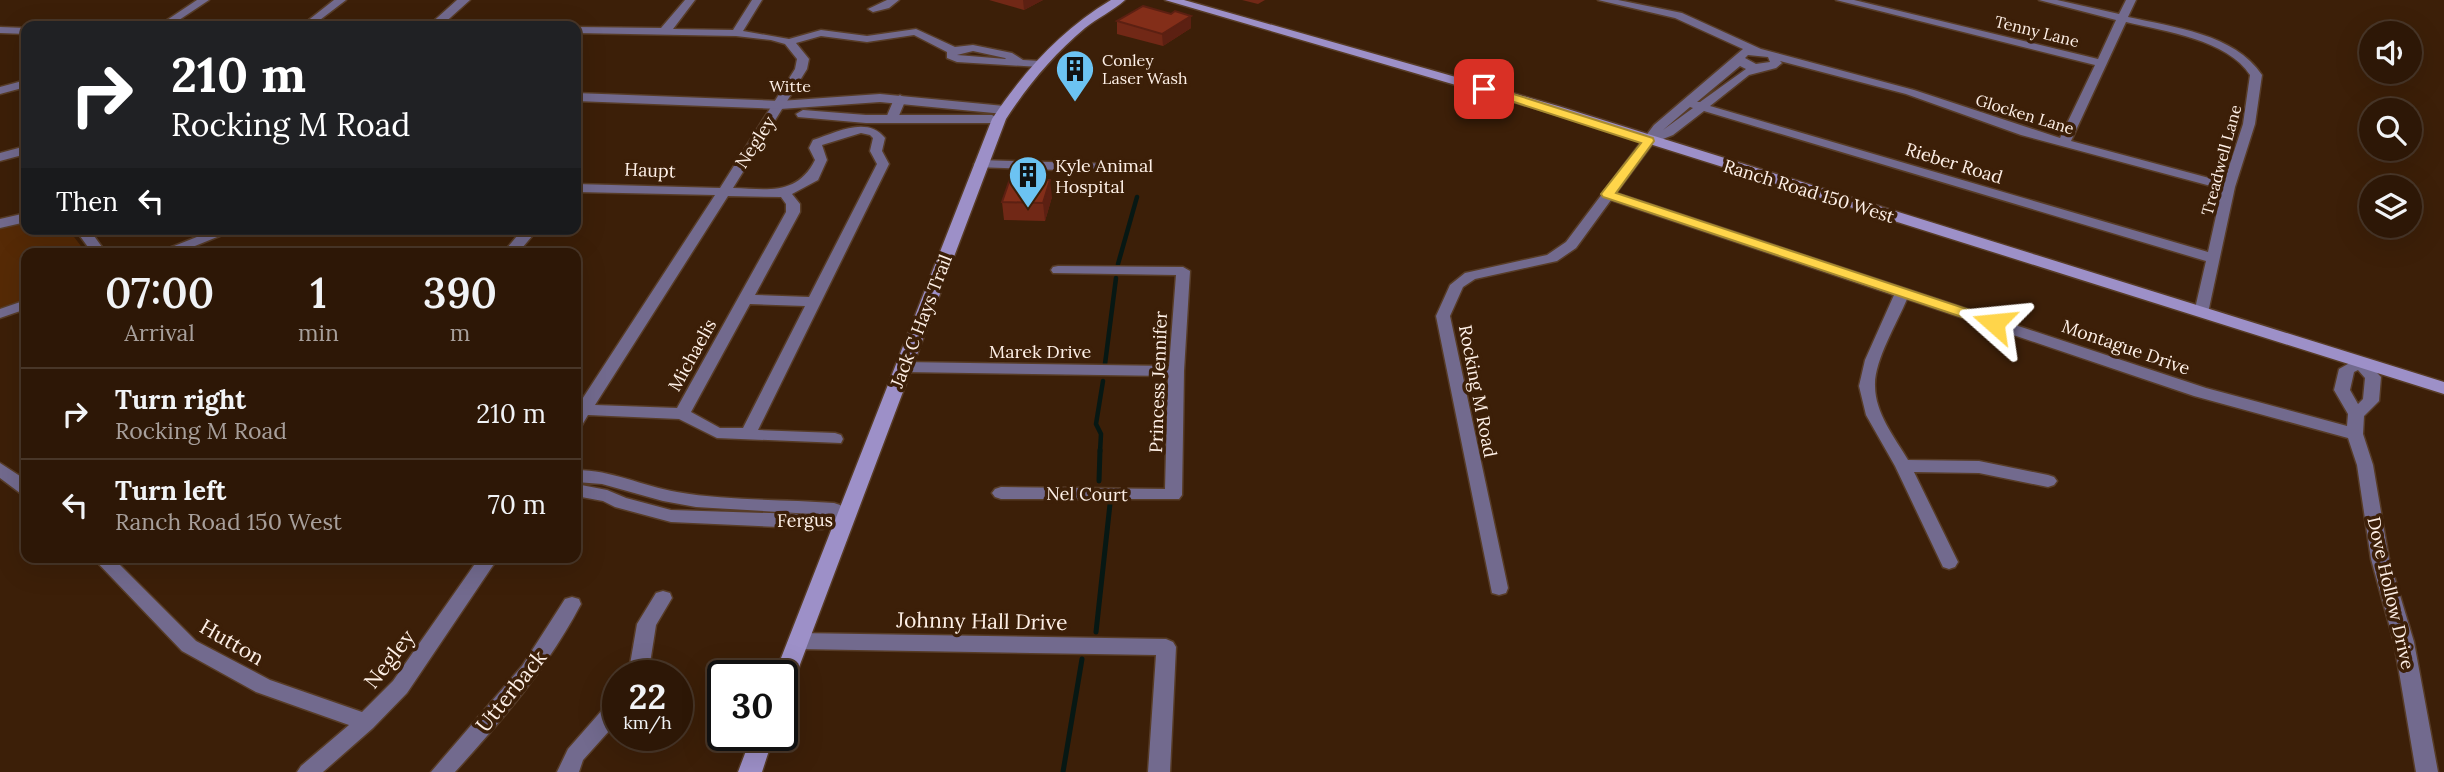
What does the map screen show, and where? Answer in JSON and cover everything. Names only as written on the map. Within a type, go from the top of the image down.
[{"type":"main road","name":"Jack C Hays Trail","points":[[791,660],[980,164],[1002,115],[1041,64],[1100,10],[1119,0]]},
{"type":"main road","name":"Ranch Road 150 West","points":[[1171,0],[1406,65],[2444,388]]},
{"type":"main road","points":[[750,772],[757,751]]},
{"type":"street","points":[[171,21],[204,0]]},
{"type":"street","points":[[313,21],[341,0]]},
{"type":"street","points":[[440,21],[464,0]]},
{"type":"street","points":[[665,31],[690,0]]},
{"type":"street","points":[[736,33],[749,17],[750,8],[757,0]]},
{"type":"street","points":[[873,9],[894,0]]},
{"type":"street","points":[[1604,0],[1678,15],[1774,62]]},
{"type":"street","name":"Tenny Lane","points":[[1842,0],[1865,3],[2102,63]]},
{"type":"street","name":"Treadwell Lane","points":[[2044,0],[2198,36],[2233,52],[2252,67],[2256,81],[2249,124],[2229,187],[2201,313]]},
{"type":"street","points":[[2064,143],[2131,0]]},
{"type":"street","points":[[0,30],[21,31]]},
{"type":"street","points":[[581,30],[736,33],[789,42],[821,33],[867,38],[916,32],[953,51],[951,56],[957,59],[1041,64]]},
{"type":"street","points":[[1724,36],[1741,57],[1759,68]]},
{"type":"street","name":"Negley","points":[[581,408],[801,69],[803,59],[789,42]]},
{"type":"street","points":[[1741,57],[1758,52]]},
{"type":"street","name":"Rocking M Road","points":[[1499,588],[1443,316],[1457,285],[1470,276],[1552,258],[1571,245],[1658,128],[1741,57]]},
{"type":"street","points":[[1648,141],[1669,132],[1745,73],[1774,62]]},
{"type":"street","name":"Glocken Lane","points":[[1774,62],[1813,68],[1910,92],[1988,121],[2229,187]]},
{"type":"street","points":[[0,91],[21,85]]},
{"type":"street","name":"Witte","points":[[581,97],[777,108],[863,124],[892,118],[1002,115]]},
{"type":"street","points":[[892,118],[900,99]]},
{"type":"street","name":"Witte","points":[[581,106],[777,108],[900,99],[1002,115]]},
{"type":"street","name":"Rieber Road","points":[[1686,102],[2212,258]]},
{"type":"street","points":[[743,435],[748,434],[883,164],[876,151],[879,138],[863,124],[817,143],[814,148],[821,160],[813,177],[785,193]]},
{"type":"street","points":[[0,157],[21,151]]},
{"type":"street","points":[[980,164],[1146,169]]},
{"type":"street","name":"Haupt","points":[[581,188],[785,193]]},
{"type":"street","name":"Michaelis","points":[[785,193],[793,204],[793,212],[682,414],[717,433],[835,439]]},
{"type":"street","name":"Montague Drive","points":[[1608,194],[2200,392],[2355,434]]},
{"type":"street","points":[[0,224],[21,218]]},
{"type":"street","points":[[178,248],[213,235]]},
{"type":"street","name":"Princess Jennifer","points":[[1058,270],[1183,271],[1176,372],[1173,495]]},
{"type":"street","points":[[1902,292],[1873,360],[1867,386],[1874,415],[1903,466],[1949,562]]},
{"type":"street","points":[[745,299],[814,302]]},
{"type":"street","points":[[0,314],[21,306]]},
{"type":"street","name":"Dove Hollow Drive","points":[[2356,414],[2371,401],[2373,377],[2360,363],[2347,369],[2342,390],[2356,414],[2355,434],[2365,465],[2380,559],[2404,642],[2427,772]]},
{"type":"street","name":"Marek Drive","points":[[902,367],[1176,372]]},
{"type":"street","points":[[581,413],[682,414]]},
{"type":"street","points":[[1903,466],[1979,467],[2048,481]]},
{"type":"street","points":[[0,469],[21,485]]},
{"type":"street","name":"Fergus","points":[[581,476],[615,479],[653,494],[679,498],[834,509],[845,519]]},
{"type":"street","name":"Fergus","points":[[581,491],[607,496],[621,503],[671,516],[822,523],[845,519]]},
{"type":"street","name":"Nel Court","points":[[1000,493],[1173,495]]},
{"type":"street","name":"Hutton","points":[[107,563],[189,646],[263,686],[366,722]]},
{"type":"street","name":"Negley","points":[[308,772],[366,722],[400,687],[486,563]]},
{"type":"street","points":[[641,660],[647,624],[663,598]]},
{"type":"street","name":"Utterback","points":[[442,772],[517,690],[560,628],[572,604]]},
{"type":"street","name":"Johnny Hall Drive","points":[[798,641],[1166,647],[1159,772]]},
{"type":"street","points":[[568,772],[575,755],[602,724]]},
{"type":"shaded area","points":[[21,222],[21,235],[73,235],[82,248],[21,248],[21,302],[0,309],[0,228]]},
{"type":"building","points":[[1143,6],[1171,14],[1175,11],[1191,16],[1162,34],[1117,21]]},
{"type":"building","points":[[1011,176],[1050,180],[1043,203],[1002,202]]},
{"type":"waterway","points":[[1118,264],[1137,197]]},
{"type":"waterway","points":[[1105,364],[1116,278]]},
{"type":"waterway","points":[[1100,452],[1101,434],[1096,424],[1103,381]]},
{"type":"waterway","points":[[1099,481],[1100,450]]},
{"type":"waterway","points":[[1096,632],[1110,504]]},
{"type":"waterway","points":[[1063,772],[1082,659]]},
{"type":"place","name":"Conley Laser Wash","points":[[1075,103]]},
{"type":"place","name":"Kyle Animal Hospital","points":[[1028,209]]},
{"type":"route","points":[[1484,89],[1648,141],[1608,194],[1994,323]]}]
